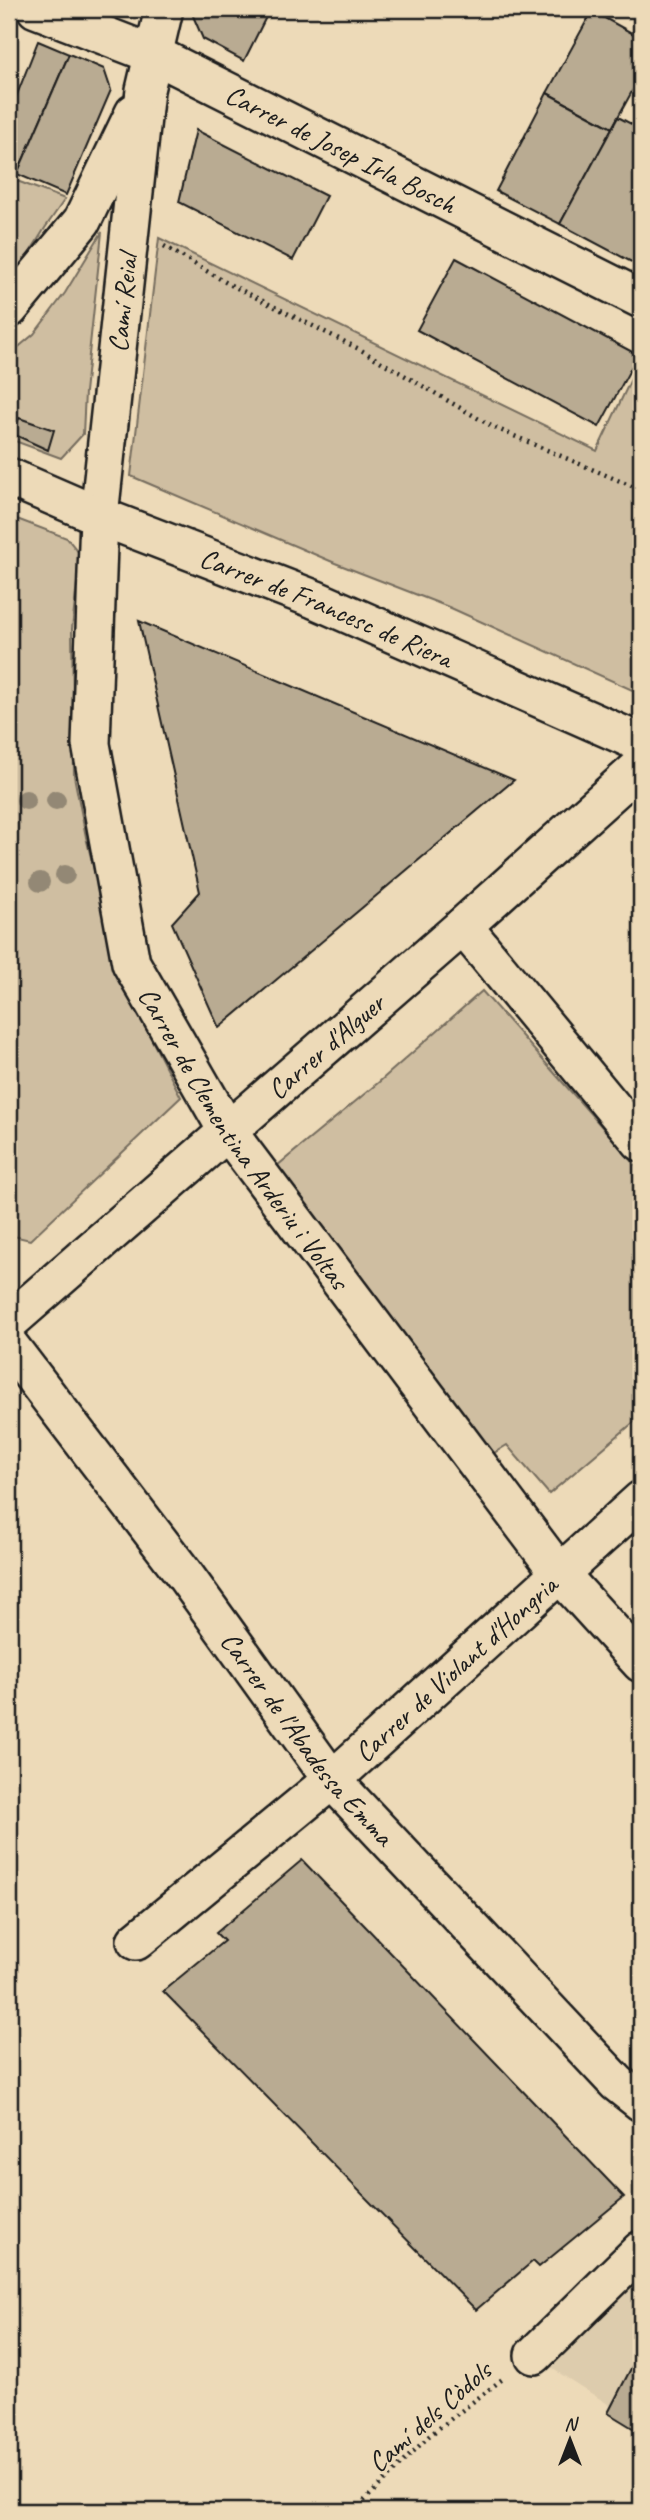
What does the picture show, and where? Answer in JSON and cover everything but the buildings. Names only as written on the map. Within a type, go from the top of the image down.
[{"type":"street","name":"Carrer de Josep Irla Bosch","points":[[36,9],[150,73],[641,299]]},
{"type":"street","name":"Camí Reial","points":[[99,516],[130,227],[150,73],[164,9]]},
{"type":"street","name":"Camí Reial","points":[[9,309],[82,221],[150,73]]},
{"type":"street","name":"Carrer de Francesc de Riera","points":[[9,477],[99,516],[314,599],[641,743]]},
{"type":"street","name":"Carrer de Clementina Arderiu i Voltas","points":[[99,516],[91,744],[131,963],[228,1132],[560,1574],[641,1663]]},
{"type":"street","name":"Carrer d'Alguer","points":[[9,1322],[463,926],[641,766]]},
{"type":"street","points":[[463,926],[641,1142]]},
{"type":"street","name":"Carrer de l'Abadessa Emma","points":[[9,1345],[184,1574],[332,1780],[617,2083],[641,2102]]},
{"type":"street","name":"Carrer de Violant d'Hongria","points":[[136,1941],[332,1780],[641,1500]]},
{"type":"street","points":[[534,2355],[641,2250]]},
{"type":"path","points":[[130,227],[227,283],[361,350],[493,427],[641,490]]},
{"type":"path","name":"Camí dels Còdols","points":[[354,2511],[429,2436],[534,2355]]},
{"type":"shaded area","points":[[9,178],[65,199],[16,275],[9,280]]},
{"type":"shaded area","points":[[102,232],[83,434],[61,458],[12,440],[9,436],[9,355],[34,334],[65,293]]},
{"type":"shaded area","points":[[159,238],[597,451],[641,358],[641,694],[451,608],[335,563],[131,476]]},
{"type":"shaded area","points":[[9,516],[67,538],[80,554],[72,629],[74,776],[112,962],[181,1097],[30,1240],[9,1235]]},
{"type":"shaded area","points":[[482,991],[641,1171],[641,1416],[549,1494],[507,1445],[486,1458],[277,1166],[379,1082]]},
{"type":"shaded area","points":[[641,2237],[641,2425],[553,2369],[525,2344]]}]
